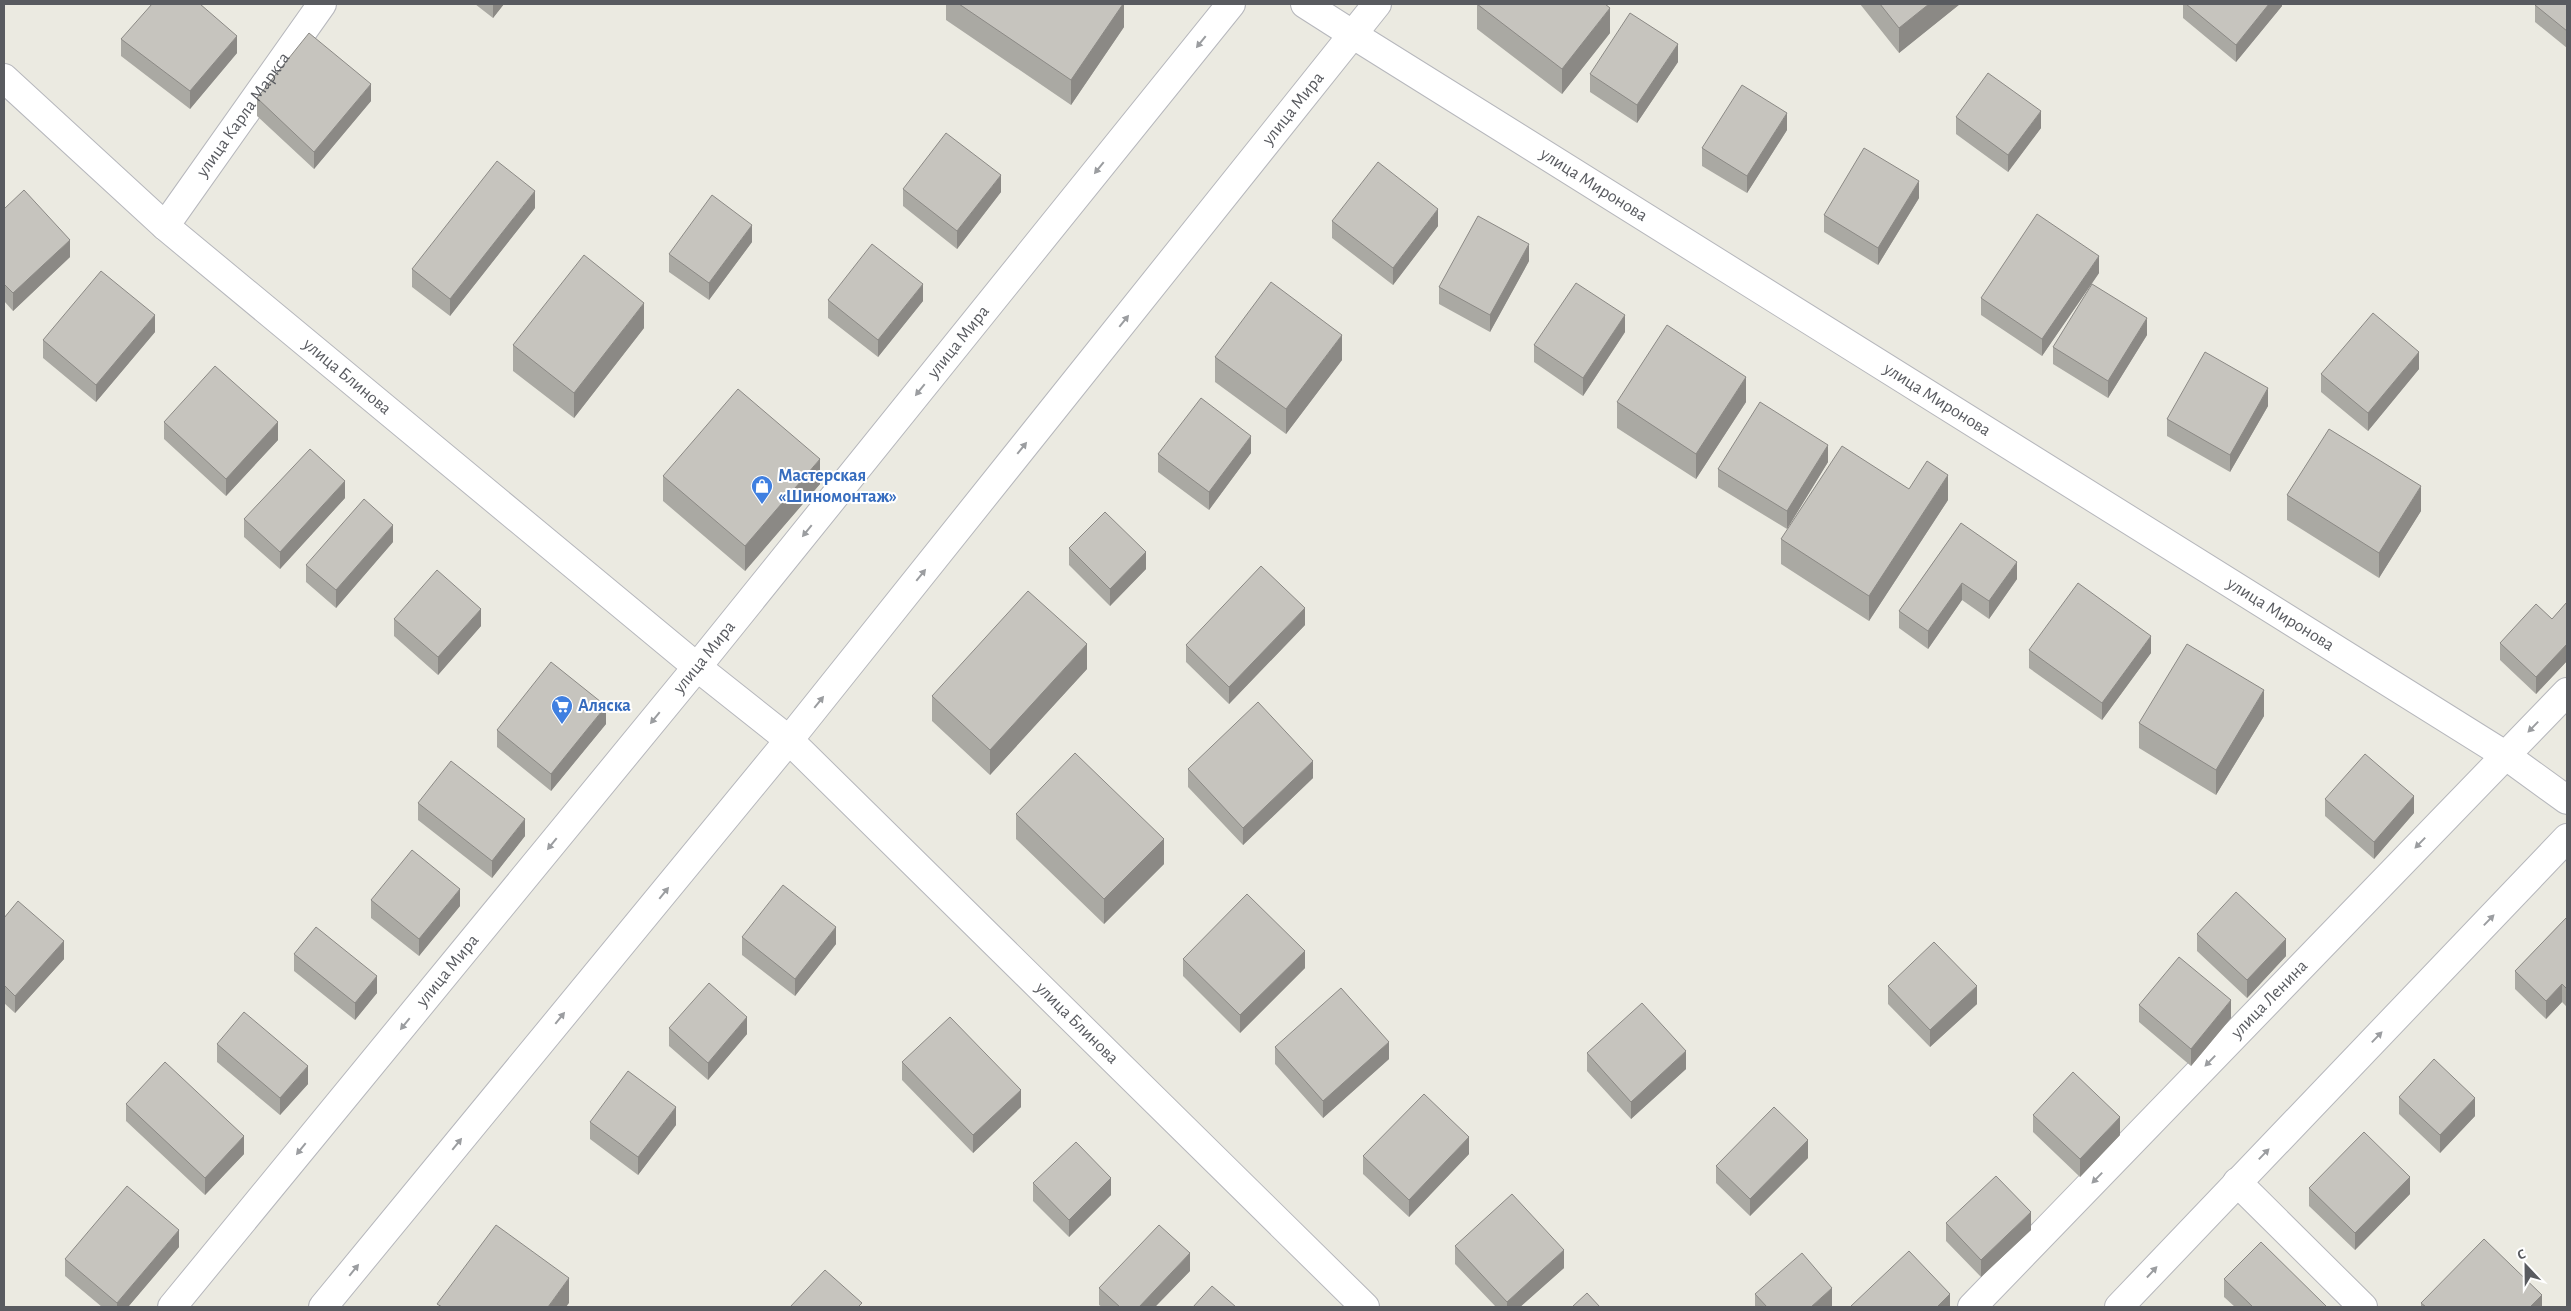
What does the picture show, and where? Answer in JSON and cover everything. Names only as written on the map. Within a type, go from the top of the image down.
[{"type":"street","name":"улица Карла Маркса","points":[[165,226],[322,4]]},
{"type":"street","name":"улица Мира","points":[[172,1307],[697,667],[1231,4]]},
{"type":"street","name":"улица Миронова","points":[[1305,4],[2505,755],[2567,800]]},
{"type":"street","name":"улица Мира","points":[[323,1307],[789,740],[1377,4]]},
{"type":"street","name":"улица Блинова","points":[[4,78],[165,226],[697,667],[789,740],[1364,1307]]},
{"type":"street","name":"улица Ленина","points":[[1972,1307],[2567,692]]},
{"type":"street","points":[[2119,1307],[2567,838]]},
{"type":"street","points":[[2237,1182],[2363,1307]]},
{"type":"building","points":[[152,4],[200,4],[237,36],[190,91],[121,39]]},
{"type":"building","points":[[959,4],[1123,4],[1071,80]]},
{"type":"building","points":[[1477,4],[1605,4],[1610,8],[1562,69]]},
{"type":"building","points":[[1880,4],[1929,4],[1899,28]]},
{"type":"building","points":[[2186,4],[2269,4],[2236,45]]},
{"type":"building","points":[[2567,4],[2567,31],[2535,5]]},
{"type":"building","points":[[1630,13],[1678,44],[1637,105],[1590,74]]},
{"type":"building","points":[[309,33],[371,84],[314,152],[257,98]]},
{"type":"building","points":[[1988,73],[2041,111],[2008,155],[1956,117]]},
{"type":"building","points":[[1742,85],[1787,113],[1747,176],[1702,148]]},
{"type":"building","points":[[946,133],[1001,175],[957,231],[903,189]]},
{"type":"building","points":[[1864,148],[1919,181],[1878,248],[1824,215]]},
{"type":"building","points":[[497,161],[535,191],[450,299],[412,269]]},
{"type":"building","points":[[1378,162],[1438,209],[1393,268],[1332,221]]},
{"type":"building","points":[[24,190],[70,240],[13,293],[4,284],[4,209]]},
{"type":"building","points":[[712,195],[752,225],[709,283],[669,254]]},
{"type":"building","points":[[2037,214],[2099,256],[2042,339],[1981,298]]},
{"type":"building","points":[[1478,216],[1529,244],[1490,315],[1439,287]]},
{"type":"building","points":[[872,244],[923,284],[878,340],[828,300]]},
{"type":"building","points":[[584,255],[644,303],[574,393],[513,345]]},
{"type":"building","points":[[101,271],[155,315],[96,385],[43,340]]},
{"type":"building","points":[[1271,282],[1342,335],[1286,409],[1215,357]]},
{"type":"building","points":[[1576,283],[1625,315],[1583,378],[1534,345]]},
{"type":"building","points":[[2092,284],[2147,318],[2108,381],[2053,347]]},
{"type":"building","points":[[2373,313],[2419,352],[2368,413],[2321,374]]},
{"type":"building","points":[[1667,325],[1746,377],[1696,454],[1617,402]]},
{"type":"building","points":[[2205,352],[2268,388],[2230,455],[2167,419]]},
{"type":"building","points":[[215,366],[278,422],[226,479],[164,422]]},
{"type":"building","points":[[738,389],[820,459],[745,546],[663,476]]},
{"type":"building","points":[[1201,398],[1251,436],[1209,492],[1158,454]]},
{"type":"building","points":[[1760,402],[1828,445],[1787,511],[1718,469]]},
{"type":"building","points":[[2329,429],[2421,486],[2379,553],[2287,495]]},
{"type":"building","points":[[1842,446],[1909,489],[1927,461],[1948,475],[1869,596],[1781,539]]},
{"type":"building","points":[[310,449],[345,481],[280,552],[244,519]]},
{"type":"building","points":[[364,499],[393,525],[336,590],[306,565]]},
{"type":"building","points":[[1105,512],[1146,552],[1110,589],[1069,548]]},
{"type":"building","points":[[1961,523],[2017,562],[1989,601],[1962,583],[1928,631],[1899,611]]},
{"type":"building","points":[[1261,566],[1305,608],[1229,687],[1186,645]]},
{"type":"building","points":[[437,570],[481,609],[438,657],[394,619]]},
{"type":"building","points":[[2078,583],[2151,636],[2102,703],[2029,650]]},
{"type":"building","points":[[1028,591],[1087,644],[990,750],[932,696]]},
{"type":"building","points":[[2567,602],[2567,644],[2536,677],[2500,643],[2536,604],[2552,619]]},
{"type":"building","points":[[2187,644],[2264,690],[2216,770],[2139,723]]},
{"type":"building","points":[[551,662],[606,706],[551,774],[497,730]]},
{"type":"building","points":[[1258,702],[1313,761],[1243,828],[1188,769]]},
{"type":"building","points":[[1075,753],[1164,839],[1104,899],[1016,814]]},
{"type":"building","points":[[2365,754],[2414,796],[2374,842],[2325,799]]},
{"type":"building","points":[[451,761],[525,819],[492,861],[418,803]]},
{"type":"building","points":[[412,850],[460,889],[419,939],[371,900]]},
{"type":"building","points":[[783,885],[836,927],[795,979],[742,937]]},
{"type":"building","points":[[2236,892],[2286,939],[2247,980],[2197,934]]},
{"type":"building","points":[[1247,894],[1305,951],[1240,1015],[1183,959]]},
{"type":"building","points":[[18,901],[64,941],[15,996],[4,985],[4,918]]},
{"type":"building","points":[[2567,917],[2567,989],[2562,984],[2546,1001],[2515,971]]},
{"type":"building","points":[[316,927],[377,976],[355,1003],[294,954]]},
{"type":"building","points":[[1934,942],[1977,986],[1930,1030],[1888,986]]},
{"type":"building","points":[[2179,957],[2231,1000],[2191,1049],[2139,1005]]},
{"type":"building","points":[[709,983],[747,1017],[708,1063],[669,1028]]},
{"type":"building","points":[[1341,988],[1389,1042],[1323,1101],[1275,1047]]},
{"type":"building","points":[[1642,1003],[1686,1051],[1631,1102],[1587,1053]]},
{"type":"building","points":[[244,1012],[308,1066],[280,1098],[217,1044]]},
{"type":"building","points":[[950,1017],[1021,1090],[973,1135],[902,1062]]},
{"type":"building","points":[[2434,1059],[2475,1098],[2440,1135],[2399,1097]]},
{"type":"building","points":[[165,1062],[244,1136],[205,1178],[126,1104]]},
{"type":"building","points":[[628,1071],[676,1107],[638,1157],[590,1122]]},
{"type":"building","points":[[2073,1072],[2120,1117],[2080,1159],[2033,1115]]},
{"type":"building","points":[[1424,1094],[1469,1137],[1409,1200],[1363,1156]]},
{"type":"building","points":[[1774,1107],[1808,1140],[1750,1199],[1716,1166]]},
{"type":"building","points":[[2364,1132],[2410,1177],[2355,1233],[2309,1188]]},
{"type":"building","points":[[1076,1142],[1111,1178],[1069,1220],[1033,1183]]},
{"type":"building","points":[[1996,1176],[2031,1212],[1981,1260],[1946,1223]]},
{"type":"building","points":[[127,1186],[179,1230],[117,1303],[65,1259]]},
{"type":"building","points":[[1512,1194],[1564,1250],[1507,1302],[1455,1246]]},
{"type":"building","points":[[496,1225],[569,1278],[548,1307],[442,1307],[437,1304]]},
{"type":"building","points":[[1159,1225],[1190,1253],[1139,1307],[1120,1307],[1099,1288]]},
{"type":"building","points":[[2484,1239],[2542,1295],[2530,1307],[2426,1307],[2421,1303]]},
{"type":"building","points":[[2261,1242],[2327,1307],[2253,1307],[2224,1279]]},
{"type":"building","points":[[1909,1251],[1950,1294],[1937,1307],[1851,1306]]},
{"type":"building","points":[[1802,1253],[1832,1288],[1811,1307],[1767,1307],[1755,1294]]},
{"type":"building","points":[[825,1270],[862,1303],[858,1307],[790,1307]]},
{"type":"building","points":[[1212,1286],[1236,1307],[1193,1307]]},
{"type":"building","points":[[1587,1293],[1600,1307],[1572,1307]]},
{"type":"place","name":"Мастерская «Шиномонтаж»","points":[[762,505]]},
{"type":"place","name":"Аляска","points":[[562,725]]}]
